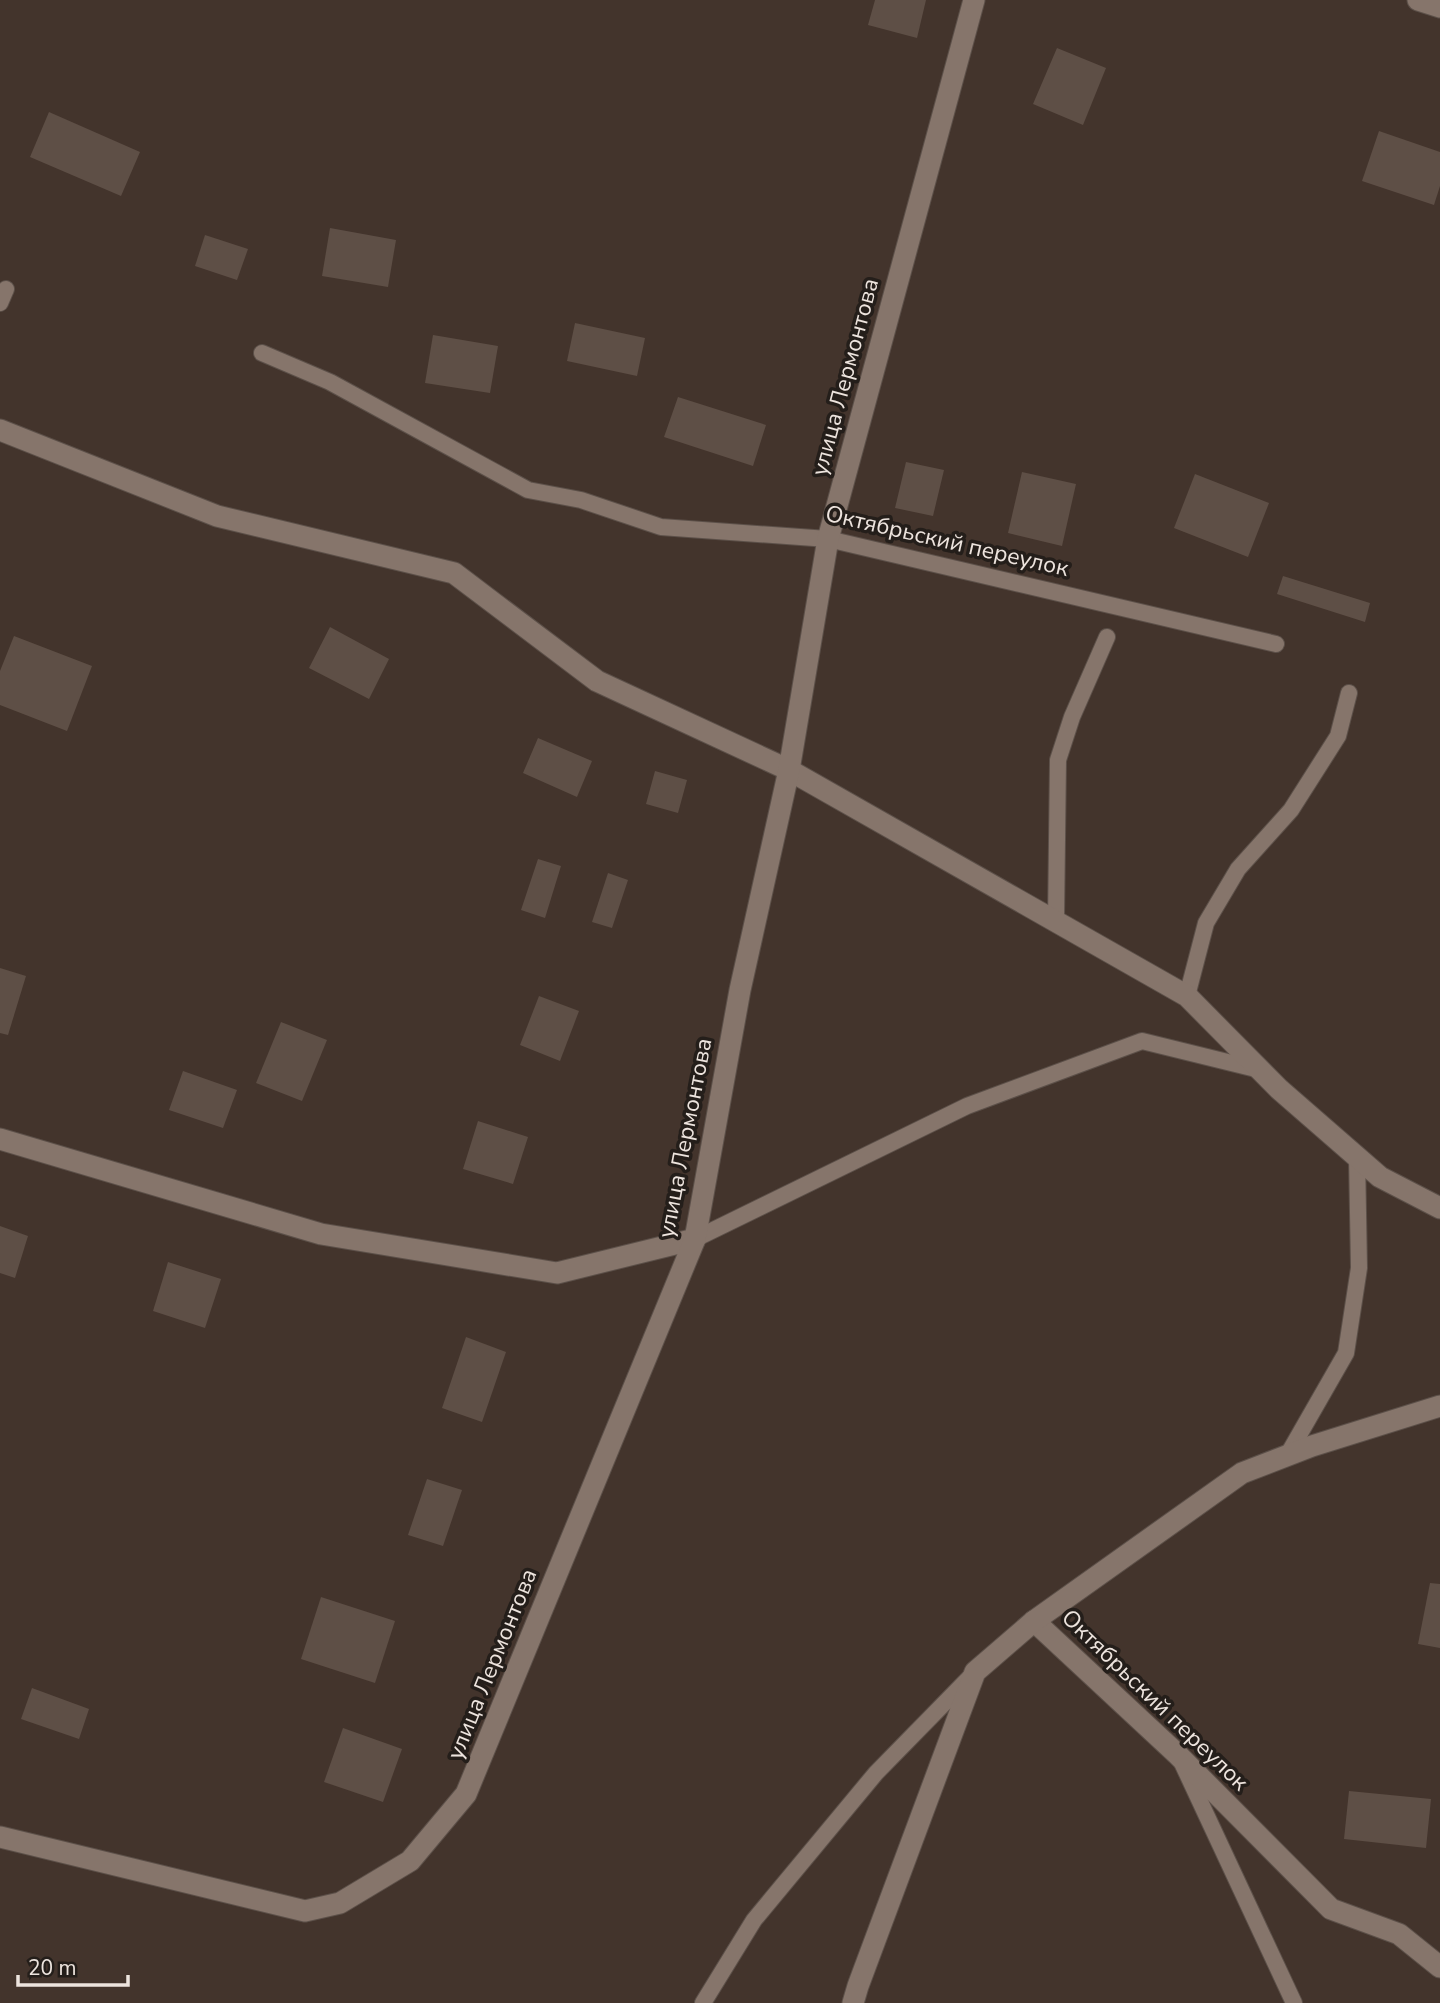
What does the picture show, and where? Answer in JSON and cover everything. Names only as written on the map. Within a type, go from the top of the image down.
[{"type":"street","name":"улица Лермонтова","points":[[0,1837],[305,1912],[340,1903],[410,1861],[466,1794],[695,1238],[740,990],[789,770],[828,539],[974,0]]},
{"type":"street","points":[[1418,0],[1440,7]]},
{"type":"street","points":[[0,430],[217,516],[454,573],[597,681],[789,770],[1187,996],[1279,1089],[1380,1177],[1440,1208]]},
{"type":"street","points":[[0,1139],[321,1234],[557,1273],[695,1238]]},
{"type":"street","name":"Октябрьский переулок","points":[[1440,1406],[1242,1473],[1034,1621],[1177,1754],[1331,1909],[1399,1934],[1440,1967]]},
{"type":"street","points":[[853,2003],[975,1672],[1034,1621]]},
{"type":"lane","name":"Октябрьский переулок","points":[[262,353],[330,382],[528,490],[581,500],[660,527],[828,539],[1276,644]]},
{"type":"lane","points":[[1056,921],[1058,760],[1072,717],[1107,636]]},
{"type":"lane","points":[[1187,996],[1206,923],[1238,869],[1291,810],[1338,736],[1349,693]]},
{"type":"lane","points":[[695,1238],[967,1106],[1142,1041],[1260,1070]]},
{"type":"lane","points":[[1287,1456],[1346,1353],[1359,1268],[1357,1157]]},
{"type":"lane","points":[[703,2003],[754,1920],[876,1773],[975,1672]]},
{"type":"lane","points":[[1177,1754],[1294,2003]]},
{"type":"building","points":[[875,0],[926,0],[917,38],[868,25]]},
{"type":"building","points":[[1057,48],[1106,68],[1083,125],[1033,104]]},
{"type":"building","points":[[49,112],[140,152],[121,196],[30,157]]},
{"type":"building","points":[[1379,131],[1440,152],[1440,186],[1434,205],[1362,181]]},
{"type":"building","points":[[330,228],[396,240],[388,287],[322,276]]},
{"type":"building","points":[[205,235],[248,249],[237,280],[195,266]]},
{"type":"building","points":[[575,323],[645,338],[637,376],[567,361]]},
{"type":"building","points":[[433,335],[498,346],[490,393],[425,383]]},
{"type":"building","points":[[678,397],[766,425],[753,466],[664,437]]},
{"type":"building","points":[[906,462],[944,470],[933,516],[895,508]]},
{"type":"building","points":[[1022,472],[1076,484],[1062,546],[1008,533]]},
{"type":"building","points":[[1195,474],[1269,503],[1248,557],[1174,528]]},
{"type":"building","points":[[1283,576],[1370,603],[1365,622],[1277,594]]},
{"type":"building","points":[[330,627],[389,659],[369,699],[309,668]]},
{"type":"building","points":[[14,636],[92,666],[67,731],[0,705],[0,671]]},
{"type":"building","points":[[538,738],[592,761],[577,797],[523,773]]},
{"type":"building","points":[[655,771],[687,780],[678,813],[646,804]]},
{"type":"building","points":[[538,859],[561,866],[545,918],[521,910]]},
{"type":"building","points":[[608,873],[628,880],[612,928],[592,922]]},
{"type":"building","points":[[0,968],[26,976],[8,1035],[0,1033]]},
{"type":"building","points":[[539,996],[579,1011],[560,1061],[520,1045]]},
{"type":"building","points":[[281,1022],[327,1040],[302,1101],[256,1083]]},
{"type":"building","points":[[183,1071],[237,1090],[223,1128],[169,1110]]},
{"type":"building","points":[[478,1121],[528,1137],[513,1184],[463,1169]]},
{"type":"building","points":[[0,1226],[28,1236],[15,1278],[0,1273]]},
{"type":"building","points":[[168,1262],[221,1279],[205,1328],[153,1311]]},
{"type":"building","points":[[466,1337],[506,1352],[482,1422],[442,1408]]},
{"type":"building","points":[[427,1479],[462,1490],[443,1546],[408,1535]]},
{"type":"building","points":[[1430,1583],[1440,1584],[1440,1648],[1418,1644]]},
{"type":"building","points":[[321,1597],[395,1621],[375,1683],[301,1659]]},
{"type":"building","points":[[32,1688],[89,1709],[79,1739],[21,1719]]},
{"type":"building","points":[[343,1728],[402,1749],[383,1802],[324,1782]]},
{"type":"building","points":[[1349,1791],[1431,1799],[1426,1848],[1344,1839]]}]
